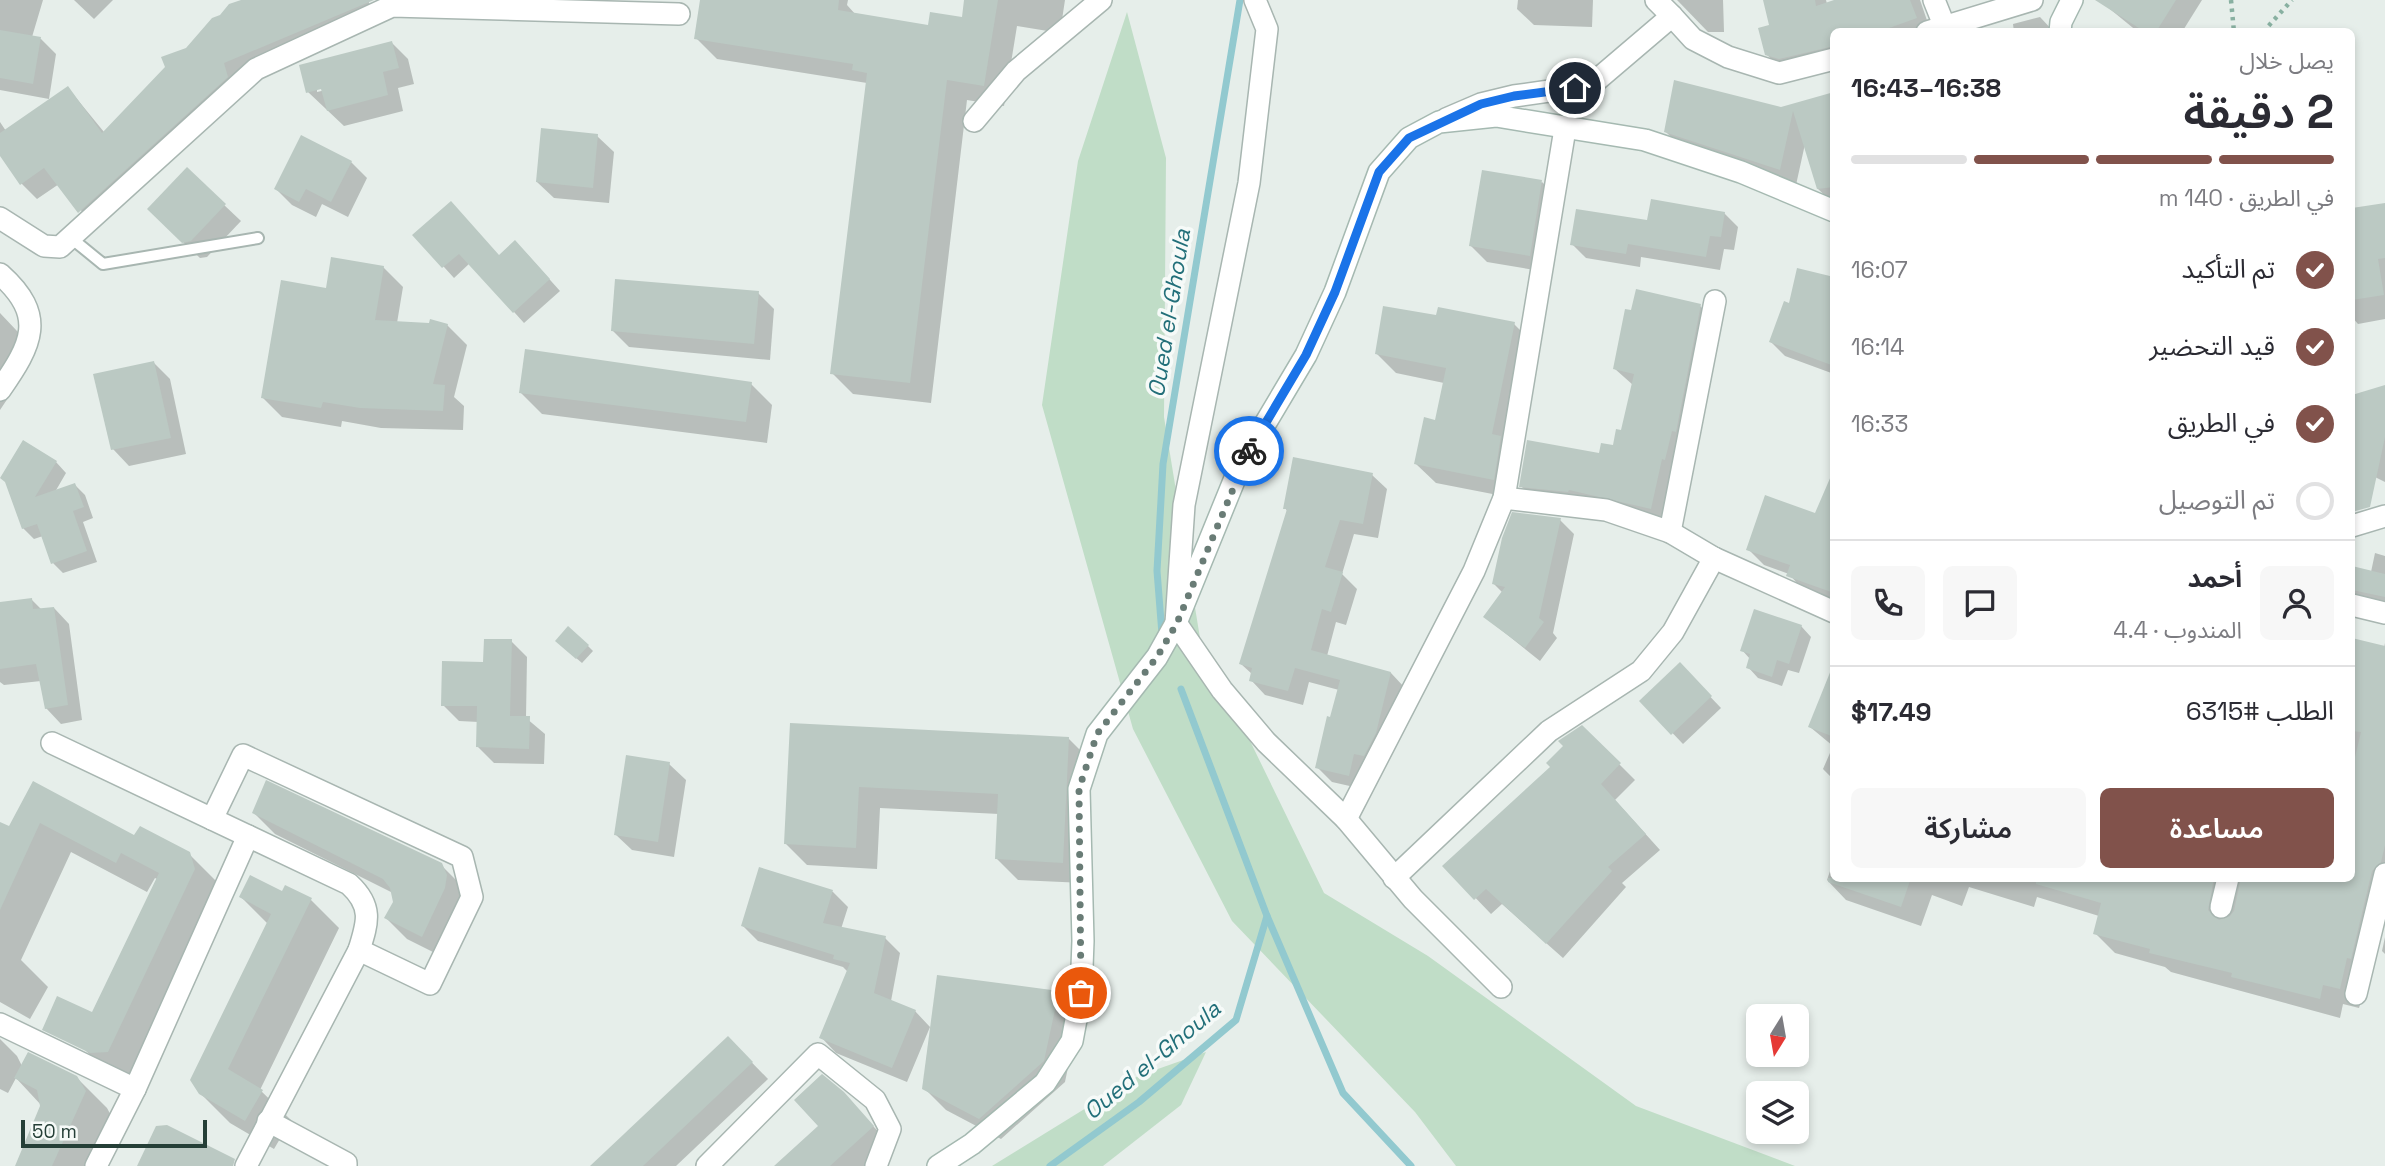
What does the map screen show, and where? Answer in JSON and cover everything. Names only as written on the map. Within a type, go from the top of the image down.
[{"type":"street","points":[[974,121],[1016,71],[1101,0]]},
{"type":"street","points":[[1255,0],[1267,29],[1250,183],[1184,505],[1177,623],[1222,690],[1266,742],[1346,819],[1394,878],[1501,987]]},
{"type":"street","points":[[1656,0],[1693,39],[1728,57],[1779,73],[1830,60]]},
{"type":"street","points":[[1934,0],[1935,28],[2032,0]]},
{"type":"street","points":[[2060,28],[2072,0]]},
{"type":"street","points":[[0,218],[44,246],[60,247],[256,69],[392,3],[679,14]]},
{"type":"street","points":[[938,1166],[972,1144],[1045,1083],[1072,1041],[1081,993],[1083,941],[1079,789],[1097,734],[1157,657],[1177,623],[1240,466],[1306,355],[1335,292],[1379,172],[1409,138],[1439,122],[1492,101],[1591,85],[1672,16]]},
{"type":"street","points":[[1439,122],[1496,116],[1645,140],[1741,172],[1830,209]]},
{"type":"street","points":[[1346,819],[1474,571],[1504,498],[1565,129]]},
{"type":"street","points":[[0,274],[26,304],[31,330],[23,354],[0,390]]},
{"type":"street","points":[[1670,532],[1715,301]]},
{"type":"street","points":[[1504,498],[1606,510],[1670,532],[1714,558],[1830,610]]},
{"type":"street","points":[[2355,525],[2385,516]]},
{"type":"street","points":[[1394,878],[1549,732],[1642,671],[1673,632],[1714,558]]},
{"type":"street","points":[[2355,606],[2385,612]]},
{"type":"street","points":[[52,743],[349,884],[366,903],[368,913],[359,950],[246,1166]]},
{"type":"street","points":[[212,819],[243,755],[462,857],[472,897],[430,984],[359,950]]},
{"type":"street","points":[[96,1166],[135,1089],[248,836]]},
{"type":"street","points":[[2356,994],[2385,874]]},
{"type":"street","points":[[2221,907],[2227,882]]},
{"type":"street","points":[[0,1024],[135,1089]]},
{"type":"street","points":[[707,1166],[818,1054],[875,1100],[890,1129],[876,1166]]},
{"type":"street","points":[[268,1121],[346,1163],[346,1166]]},
{"type":"lane","points":[[71,238],[103,264],[258,238]]},
{"type":"path","points":[[2231,0],[2234,28]]},
{"type":"path","points":[[2267,28],[2292,0]]},
{"type":"green space","points":[[1127,12],[1166,158],[1164,417],[1200,638],[1324,893],[1428,956],[1636,1106],[1795,1166],[1456,1166],[1415,1112],[1232,921],[1133,729],[1042,405],[1078,161]]},
{"type":"green space","points":[[1206,1052],[1181,1105],[1103,1166],[992,1166],[1138,1076]]},
{"type":"building","points":[[241,0],[374,0],[224,63],[228,77],[78,213],[44,168],[20,185],[0,156],[0,133],[68,86],[102,133],[165,67],[161,57],[186,48],[212,18],[220,15],[229,4]]},
{"type":"building","points":[[700,0],[839,0],[838,10],[928,25],[930,12],[962,17],[964,0],[998,0],[984,86],[947,80],[910,383],[830,374],[867,73],[852,70],[853,64],[694,39]]},
{"type":"building","points":[[1763,0],[1815,0],[1816,6],[1834,0],[1910,0],[1917,18],[1889,28],[1830,28],[1830,47],[1779,59],[1765,55],[1758,28],[1769,25]]},
{"type":"building","points":[[2095,0],[2176,0],[2158,28],[2139,28]]},
{"type":"building","points":[[0,30],[41,37],[33,84],[0,78]]},
{"type":"building","points":[[392,41],[399,68],[383,72],[388,95],[327,111],[321,89],[306,93],[299,65]]},
{"type":"building","points":[[1674,80],[1781,107],[1830,93],[1830,187],[1817,189],[1793,111],[1780,170],[1664,132]]},
{"type":"building","points":[[541,128],[598,134],[593,188],[536,182]]},
{"type":"building","points":[[301,135],[352,161],[331,202],[306,189],[299,202],[274,189]]},
{"type":"building","points":[[187,167],[226,204],[191,241],[182,243],[147,209]]},
{"type":"building","points":[[1482,170],[1542,180],[1530,256],[1469,246]]},
{"type":"building","points":[[1651,199],[1725,212],[1721,237],[1710,236],[1706,257],[1628,244],[1626,254],[1570,245],[1576,209],[1647,220]]},
{"type":"building","points":[[451,201],[499,255],[515,240],[550,279],[513,313],[459,254],[442,268],[412,235]]},
{"type":"building","points":[[2385,203],[2385,258],[2378,259],[2384,295],[2355,300],[2355,208]]},
{"type":"building","points":[[331,257],[384,266],[375,320],[429,323],[430,319],[448,324],[433,384],[445,385],[443,411],[360,408],[323,402],[321,408],[261,398],[281,280],[326,288]]},
{"type":"building","points":[[1797,268],[1830,276],[1830,365],[1769,342],[1784,301],[1789,303]]},
{"type":"building","points":[[615,279],[759,291],[754,344],[611,331]]},
{"type":"building","points":[[1636,289],[1701,304],[1676,432],[1672,431],[1665,460],[1662,459],[1651,509],[1569,490],[1519,487],[1527,440],[1599,453],[1601,443],[1613,445],[1616,429],[1621,430],[1634,374],[1613,369],[1625,309],[1631,310]]},
{"type":"building","points":[[1383,306],[1436,315],[1438,307],[1515,322],[1492,434],[1501,436],[1494,480],[1414,464],[1424,417],[1435,420],[1446,368],[1375,354]]},
{"type":"building","points":[[525,349],[752,382],[746,422],[519,393]]},
{"type":"building","points":[[154,361],[171,438],[111,450],[93,374]]},
{"type":"building","points":[[2385,385],[2385,437],[2370,507],[2355,511],[2355,394]]},
{"type":"building","points":[[23,440],[57,461],[35,497],[75,483],[84,507],[73,511],[87,551],[51,564],[37,524],[22,529],[5,482],[0,478]]},
{"type":"building","points":[[1293,457],[1373,473],[1363,524],[1340,520],[1325,567],[1343,572],[1331,612],[1322,609],[1311,650],[1391,672],[1376,733],[1364,756],[1354,754],[1349,776],[1315,768],[1327,716],[1330,717],[1340,680],[1295,668],[1288,691],[1249,681],[1252,668],[1239,664],[1287,509],[1283,509]]},
{"type":"building","points":[[1830,478],[1830,592],[1786,576],[1790,565],[1746,550],[1765,495],[1815,513]]},
{"type":"building","points":[[1512,512],[1561,518],[1539,618],[1544,622],[1525,648],[1483,617],[1505,587],[1492,584],[1502,538]]},
{"type":"building","points":[[2355,567],[2385,574],[2385,597],[2355,591]]},
{"type":"building","points":[[32,598],[33,609],[54,607],[68,705],[45,709],[36,664],[0,669],[0,602]]},
{"type":"building","points":[[1754,609],[1802,625],[1789,664],[1777,660],[1772,677],[1746,668],[1750,654],[1740,651]]},
{"type":"building","points":[[568,626],[589,645],[576,659],[555,641]]},
{"type":"building","points":[[484,639],[512,639],[510,716],[530,716],[529,749],[476,747],[477,706],[441,706],[442,661],[483,662]]},
{"type":"building","points":[[2355,639],[2385,646],[2385,845],[2381,862],[2372,871],[2351,959],[2347,958],[2340,989],[2323,985],[2320,999],[2231,977],[2232,973],[2149,953],[2150,949],[2093,934],[2101,903],[2036,884],[2213,882],[2208,910],[2219,920],[2230,916],[2234,911],[2240,882],[2355,882],[2355,757],[2361,732],[2355,731]]},
{"type":"building","points":[[1680,662],[1712,696],[1671,735],[1639,701]]},
{"type":"building","points":[[1830,672],[1830,735],[1808,727]]},
{"type":"building","points":[[790,723],[1069,737],[1063,863],[995,859],[998,794],[859,787],[856,848],[784,844]]},
{"type":"building","points":[[1582,725],[1621,763],[1601,784],[1646,834],[1608,867],[1612,871],[1546,944],[1486,889],[1474,900],[1442,866],[1550,767],[1546,763],[1563,746],[1558,741]]},
{"type":"building","points":[[626,755],[670,762],[658,842],[614,835]]},
{"type":"building","points":[[266,780],[442,863],[447,875],[445,888],[422,937],[384,918],[393,902],[390,888],[383,879],[252,813]]},
{"type":"building","points":[[33,781],[134,835],[140,826],[190,852],[195,869],[108,1052],[90,1053],[42,1030],[57,996],[92,1012],[159,873],[121,853],[116,863],[40,823],[0,910],[0,822],[9,826]]},
{"type":"building","points":[[759,867],[833,890],[823,923],[886,936],[874,993],[916,1010],[892,1068],[819,1038],[850,963],[833,959],[834,955],[741,926]]},
{"type":"building","points":[[250,875],[282,891],[285,885],[312,898],[228,1069],[263,1090],[245,1121],[199,1094],[190,1080],[271,914],[239,897]]},
{"type":"building","points":[[1830,878],[1830,882],[1910,882],[1901,907],[1828,882]]},
{"type":"building","points":[[937,975],[1059,991],[1044,1061],[979,1119],[922,1089]]},
{"type":"building","points":[[728,1036],[753,1062],[643,1166],[590,1166]]},
{"type":"building","points":[[28,1052],[77,1076],[86,1091],[52,1166],[15,1166],[40,1106],[37,1090],[14,1078]]},
{"type":"building","points":[[822,1074],[844,1092],[874,1126],[830,1166],[774,1166],[818,1126],[794,1100]]},
{"type":"building","points":[[167,1125],[235,1159],[233,1166],[137,1166],[156,1126]]},
{"type":"waterway","name":"Oued el-Ghoula","points":[[1162,634],[1157,571],[1163,464],[1240,0]]},
{"type":"waterway","name":"Oued el-Ghoula","points":[[1050,1166],[1139,1102],[1236,1020],[1267,916],[1181,689]]},
{"type":"waterway","points":[[1267,916],[1343,1093],[1411,1166]]},
{"type":"way so far","points":[[1081,993],[1083,941],[1079,789],[1097,734],[1157,657],[1177,623],[1240,466],[1249,451]]},
{"type":"route","points":[[1249,451],[1306,355],[1335,292],[1379,172],[1409,138],[1481,104],[1514,96],[1575,88]]}]
